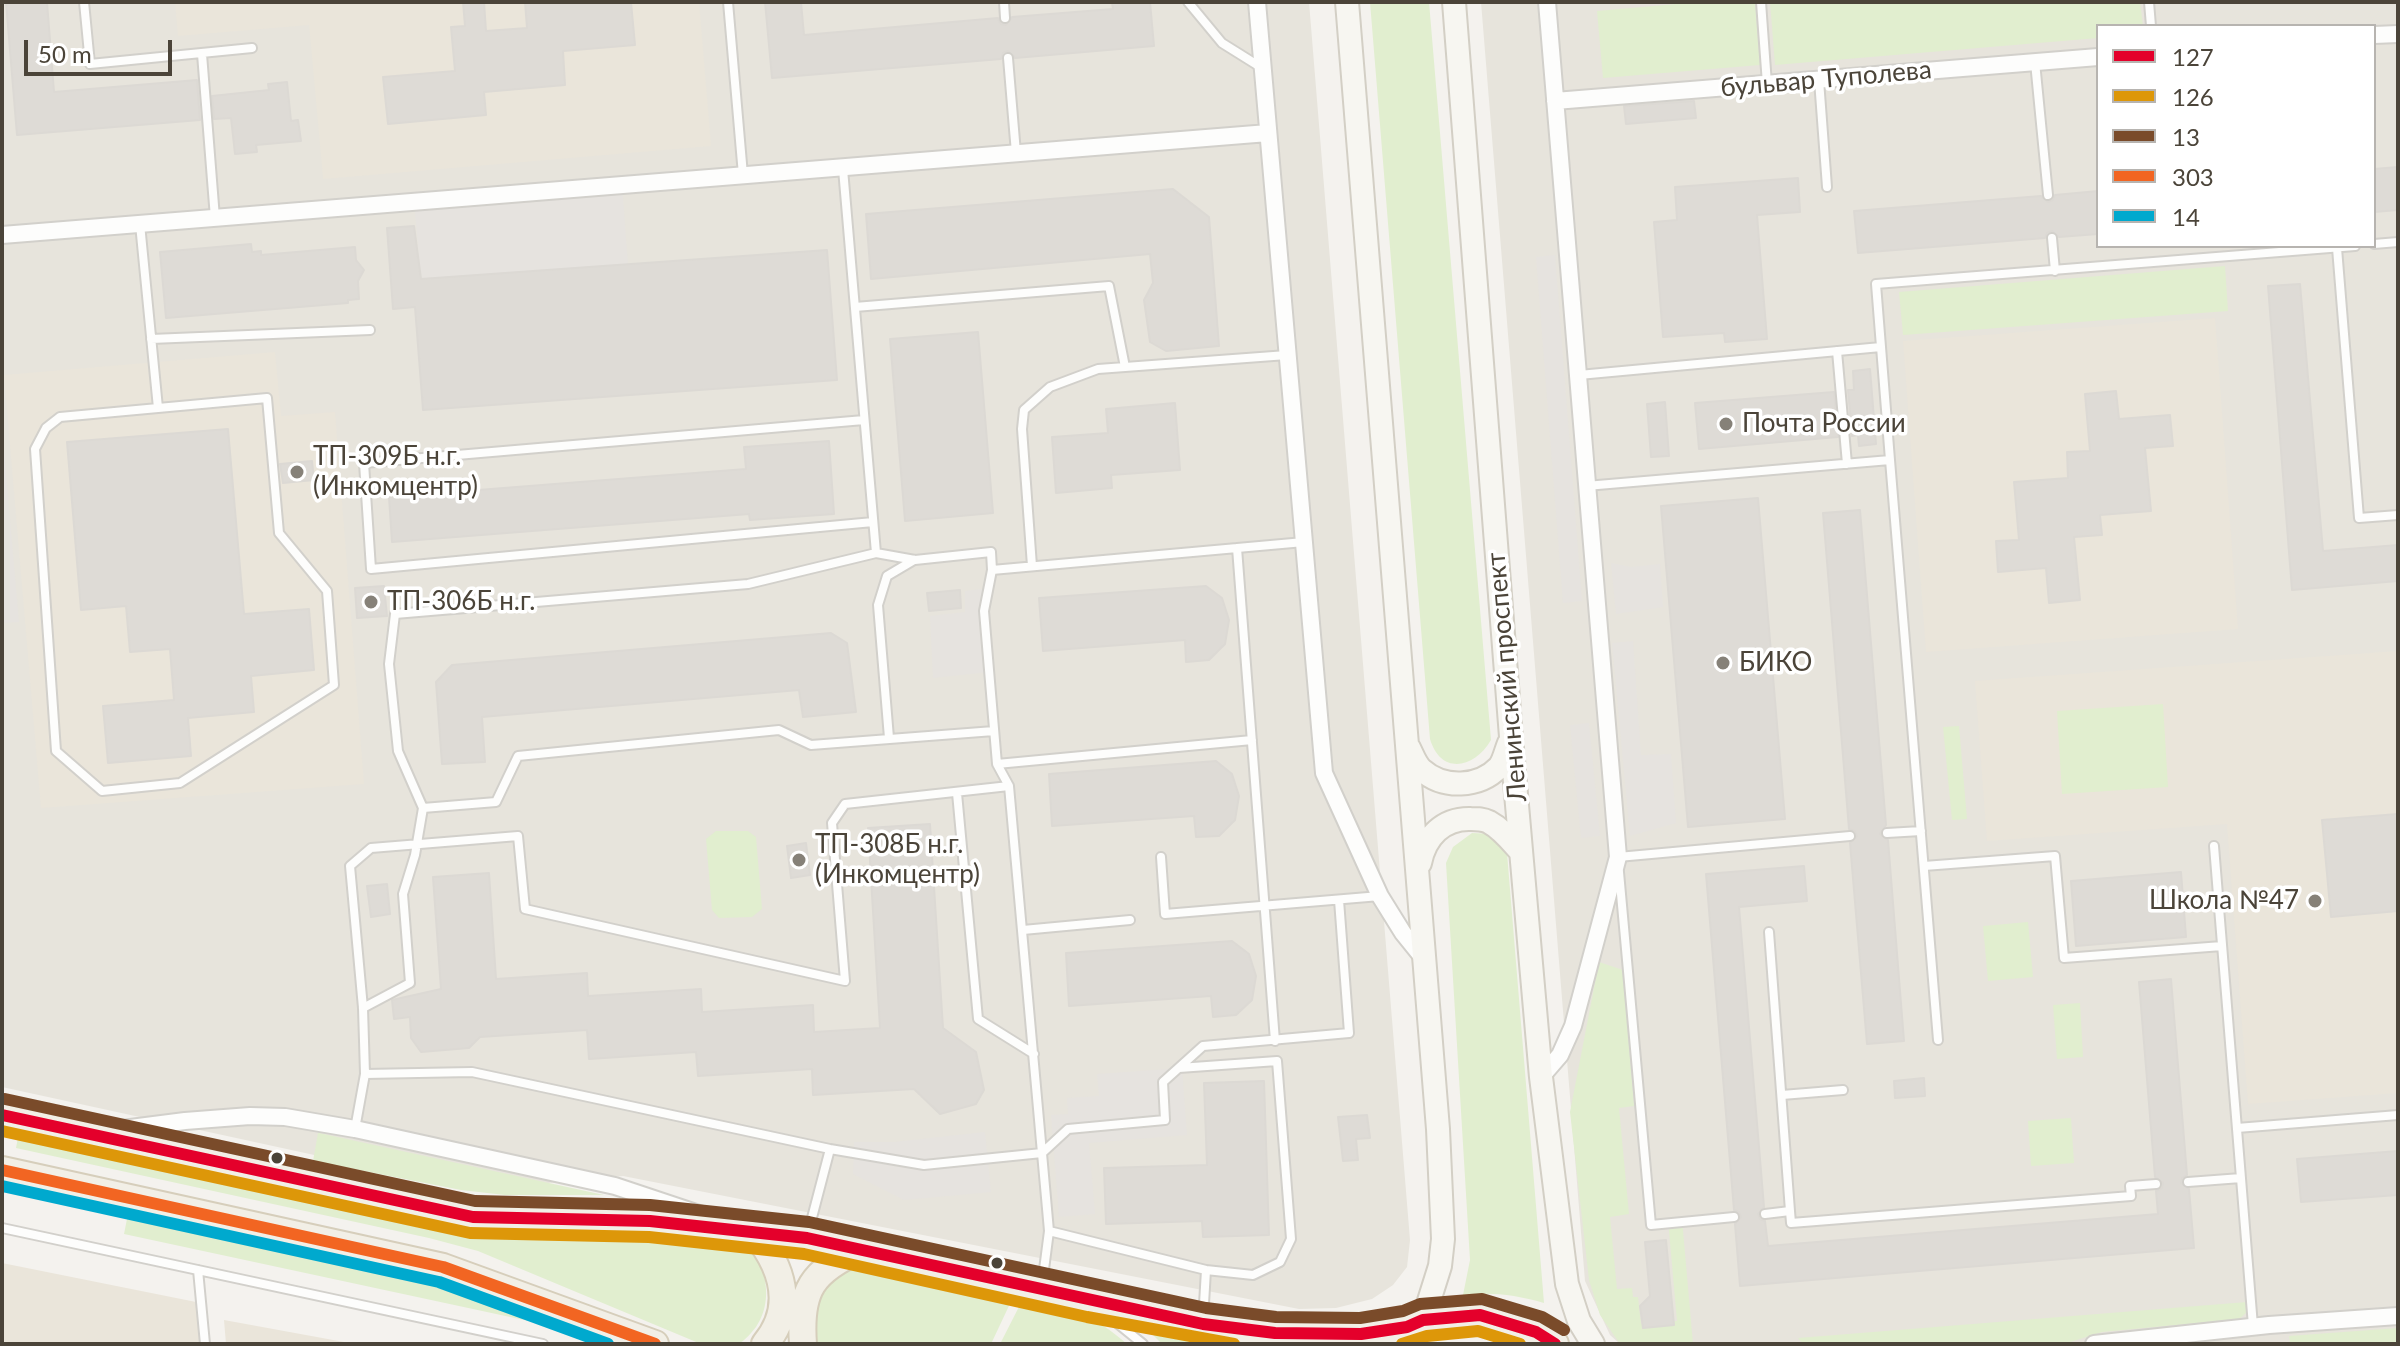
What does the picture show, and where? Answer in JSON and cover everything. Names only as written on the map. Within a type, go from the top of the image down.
[{"type":"main road","points":[[1347,2],[1427,962],[1443,1239],[1440,1266],[1407,1330]]},
{"type":"main road","name":"Ленинский проспект","points":[[1454,2],[1511,737],[1541,1077],[1567,1284],[1579,1321],[1593,1344]]},
{"type":"main road","points":[[1407,743],[1419,768],[1433,778],[1450,784],[1471,783],[1500,766],[1511,737]]},
{"type":"main road","points":[[1418,870],[1423,847],[1432,835],[1444,824],[1462,819],[1486,820],[1503,832],[1521,852]]},
{"type":"main road","points":[[2,1115],[473,1217],[650,1221],[807,1238],[1265,1338],[1407,1330],[1480,1315],[1536,1332],[1555,1344]]},
{"type":"main road","points":[[2,1170],[443,1267],[655,1344]]},
{"type":"main road","points":[[754,1232],[769,1251],[780,1278],[783,1309],[778,1328],[765,1344]]},
{"type":"main road","points":[[803,1344],[801,1314],[817,1276],[839,1259],[861,1249]]},
{"type":"street","points":[[1257,2],[1324,773],[1380,896],[1403,933],[1427,962]]},
{"type":"street","points":[[1541,1077],[1560,1055],[1573,1026],[1618,857],[1547,2]]},
{"type":"street","points":[[2376,35],[2398,34]]},
{"type":"street","name":"бульвар Туполева","points":[[1555,101],[2096,57]]},
{"type":"street","points":[[2,235],[1268,133]]},
{"type":"street","points":[[85,1134],[185,1121],[285,1117],[355,1129],[615,1186],[754,1232]]},
{"type":"street","points":[[2094,1344],[2253,1326],[2398,1316]]},
{"type":"lane","points":[[84,2],[90,64],[252,48]]},
{"type":"lane","points":[[728,2],[743,175]]},
{"type":"lane","points":[[1004,2],[1005,18]]},
{"type":"lane","points":[[1188,2],[1222,43],[1263,68]]},
{"type":"lane","points":[[1761,2],[1767,84]]},
{"type":"lane","points":[[2149,2],[2151,24]]},
{"type":"lane","points":[[202,54],[215,218]]},
{"type":"lane","points":[[1008,58],[1016,154]]},
{"type":"lane","points":[[2035,62],[2048,195]]},
{"type":"lane","points":[[1819,80],[1827,187]]},
{"type":"lane","points":[[843,169],[876,553]]},
{"type":"lane","points":[[140,224],[158,408]]},
{"type":"lane","points":[[2052,238],[2055,271]]},
{"type":"lane","points":[[2376,244],[2398,242]]},
{"type":"lane","points":[[1938,1040],[1876,284],[2337,248],[2359,518],[2398,515]]},
{"type":"lane","points":[[855,307],[1109,286],[1125,367]]},
{"type":"lane","points":[[151,339],[370,330]]},
{"type":"lane","points":[[1578,375],[1881,347]]},
{"type":"lane","points":[[1837,351],[1847,464]]},
{"type":"lane","points":[[1032,566],[1022,429],[1024,410],[1050,387],[1098,369],[1288,354]]},
{"type":"lane","points":[[267,398],[279,533],[327,591],[334,685],[180,783],[102,791],[56,751],[35,449],[46,428],[60,417],[158,408],[267,398]]},
{"type":"lane","points":[[864,420],[364,463],[371,569],[873,522]]},
{"type":"lane","points":[[1586,486],[1890,460]]},
{"type":"lane","points":[[992,570],[1304,542]]},
{"type":"lane","points":[[1237,548],[1275,1041]]},
{"type":"lane","points":[[363,1008],[410,983],[403,894],[423,808],[398,751],[389,664],[395,614],[748,584],[876,553],[915,560],[991,552],[992,570],[984,611],[994,731],[997,764],[1009,786],[1049,1231],[1041,1290]]},
{"type":"lane","points":[[889,738],[878,605],[887,576],[915,560]]},
{"type":"lane","points":[[423,808],[496,802],[518,756],[779,730],[811,745],[994,731]]},
{"type":"lane","points":[[997,764],[1252,740]]},
{"type":"lane","points":[[355,1129],[365,1074],[363,1008],[350,866],[371,848],[518,836],[525,909],[845,981],[832,823],[845,804],[1009,786]]},
{"type":"lane","points":[[957,793],[978,1019],[1034,1054]]},
{"type":"lane","points":[[1887,833],[1921,831]]},
{"type":"lane","points":[[1734,1217],[1651,1225],[1618,857],[1850,836]]},
{"type":"lane","points":[[2214,846],[2253,1326]]},
{"type":"lane","points":[[1924,866],[2055,856],[2064,958],[2222,946]]},
{"type":"lane","points":[[1161,857],[1165,914],[1380,896]]},
{"type":"lane","points":[[365,1074],[472,1072],[830,1149],[924,1165],[1042,1153],[1068,1129],[1165,1120],[1163,1082],[1203,1046],[1349,1033],[1339,900]]},
{"type":"lane","points":[[1023,930],[1130,920]]},
{"type":"lane","points":[[1769,932],[1791,1223],[2131,1196],[2130,1186],[2156,1184]]},
{"type":"lane","points":[[1049,1231],[1206,1270],[1253,1275],[1280,1262],[1291,1239],[1277,1061],[1179,1068]]},
{"type":"lane","points":[[1782,1095],[1843,1090]]},
{"type":"lane","points":[[2237,1128],[2398,1115]]},
{"type":"lane","points":[[807,1238],[830,1149]]},
{"type":"lane","points":[[2188,1182],[2241,1178]]},
{"type":"lane","points":[[1765,1214],[1790,1211]]},
{"type":"lane","points":[[2,1228],[543,1344]]},
{"type":"lane","points":[[198,1270],[205,1344]]},
{"type":"lane","points":[[1203,1324],[1206,1270]]},
{"type":"lane","points":[[1090,1301],[1143,1344]]},
{"type":"shaded area","points":[[2,2],[1309,2],[1410,1240],[1407,1267],[1393,1285],[1372,1299],[1336,1308],[1299,1309],[623,1176],[475,1190],[2,1087]]},
{"type":"shaded area","points":[[175,2],[699,2],[711,146],[323,179],[309,25],[178,36]]},
{"type":"shaded area","points":[[1481,2],[2398,2],[2398,1344],[1620,1344],[1610,1335],[1585,1281]]},
{"type":"shaded area","points":[[622,185],[628,264],[421,279],[414,202]]},
{"type":"shaded area","points":[[1555,255],[1582,601],[1563,603],[1536,257]]},
{"type":"shaded area","points":[[2215,318],[2238,629],[1926,652],[1903,341]]},
{"type":"shaded area","points":[[275,352],[281,416],[335,412],[364,784],[41,808],[4,375]]},
{"type":"shaded area","points":[[2,428],[19,622],[2,623]]},
{"type":"shaded area","points":[[1611,563],[1631,567],[1660,564],[1663,607],[1616,614]]},
{"type":"shaded area","points":[[989,588],[984,611],[989,672],[933,678],[930,616],[965,612],[965,591]]},
{"type":"shaded area","points":[[1633,641],[1641,755],[1671,754],[1676,823],[1630,836],[1612,643]]},
{"type":"shaded area","name":"Школа №47","points":[[2398,651],[2398,1093],[2248,1104],[2227,824],[1987,841],[1975,681]]},
{"type":"shaded area","points":[[1589,723],[1600,836],[1581,838],[1570,725]]},
{"type":"shaded area","points":[[1182,1068],[1187,1135],[1089,1143],[1095,1214],[1059,1217],[1051,1115],[1068,1114],[1067,1098],[1099,1096],[1097,1074]]},
{"type":"shaded area","points":[[985,1132],[991,1192],[904,1200],[853,1174],[854,1142],[894,1142]]},
{"type":"shaded area","points":[[2,1263],[196,1302],[200,1344],[2,1344]]},
{"type":"shaded area","points":[[224,1320],[355,1344],[226,1344]]},
{"type":"green space","points":[[1370,2],[1429,2],[1491,740],[1476,757],[1459,764],[1442,759],[1430,739]]},
{"type":"green space","points":[[1699,2],[1755,2],[1760,65],[1603,78],[1597,11]]},
{"type":"green space","points":[[1770,2],[2140,2],[2143,24],[2096,24],[2096,38],[1775,65]]},
{"type":"green space","points":[[2225,266],[2228,311],[1903,335],[1899,292]]},
{"type":"green space","points":[[2163,704],[2168,787],[2062,794],[2057,711]]},
{"type":"green space","points":[[1959,726],[1967,819],[1952,820],[1943,727]]},
{"type":"green space","points":[[716,831],[748,831],[756,837],[762,909],[752,917],[719,918],[712,910],[706,839]]},
{"type":"green space","points":[[1472,833],[1494,834],[1507,853],[1544,1303],[1504,1295],[1463,1295],[1470,1260],[1446,863],[1453,847]]},
{"type":"green space","points":[[2028,922],[2033,977],[1988,981],[1983,926]]},
{"type":"green space","points":[[1599,962],[1623,970],[1634,1106],[1619,1108],[1629,1214],[1610,1217],[1617,1289],[1632,1288],[1633,1297],[1638,1297],[1641,1324],[1677,1321],[1668,1220],[1682,1219],[1693,1344],[1620,1344],[1600,1315],[1589,1280],[1570,1112]]},
{"type":"green space","points":[[2080,1003],[2083,1057],[2057,1059],[2053,1005]]},
{"type":"green space","points":[[2071,1118],[2074,1163],[2031,1166],[2028,1121]]},
{"type":"green space","points":[[19,1132],[446,1223],[727,1235],[739,1240],[758,1260],[766,1287],[763,1315],[741,1343],[701,1344],[478,1251],[16,1148]]},
{"type":"green space","points":[[318,1133],[604,1195],[505,1195],[461,1190],[313,1161]]},
{"type":"green space","points":[[129,1209],[454,1280],[566,1329],[124,1234]]},
{"type":"green space","points":[[858,1261],[1015,1293],[991,1344],[812,1344],[814,1291]]},
{"type":"green space","points":[[1025,1295],[1079,1312],[1127,1344],[1000,1344]]},
{"type":"green space","points":[[2247,1302],[2246,1313],[2239,1319],[2102,1332],[2064,1344],[1803,1344],[1798,1338]]},
{"type":"green space","points":[[1139,1321],[1214,1335],[1212,1344],[1161,1343]]},
{"type":"green space","points":[[2398,1328],[2398,1344],[2290,1344],[2289,1336]]},
{"type":"building","points":[[6,2],[47,2],[54,92],[197,80],[200,120],[17,135]]},
{"type":"building","points":[[463,2],[484,2],[486,31],[527,28],[525,2],[631,2],[635,45],[563,51],[565,85],[484,92],[486,115],[388,124],[383,77],[455,71],[451,27],[465,26]]},
{"type":"building","points":[[765,2],[801,2],[804,35],[998,18],[1001,24],[1006,25],[1012,17],[1113,9],[1112,2],[1150,2],[1154,46],[1015,58],[1008,51],[1003,53],[1001,59],[772,78]]},
{"type":"building","points":[[287,82],[291,121],[298,120],[301,141],[256,145],[257,152],[235,154],[231,118],[214,119],[212,96],[269,90],[268,84]]},
{"type":"building","points":[[1694,101],[1696,118],[1626,124],[1624,106]]},
{"type":"building","points":[[2398,167],[2398,210],[2376,212],[2376,169]]},
{"type":"building","points":[[1798,178],[1800,212],[1757,215],[1767,339],[1725,342],[1724,333],[1663,337],[1654,222],[1677,220],[1675,187]]},
{"type":"building","points":[[1173,189],[1209,217],[1219,346],[1166,351],[1150,342],[1144,300],[1153,283],[1150,254],[871,279],[866,214]]},
{"type":"building","points":[[2096,191],[2096,234],[2059,237],[2052,231],[2045,238],[1858,253],[1854,211],[2041,196],[2048,202],[2055,195]]},
{"type":"building","points":[[414,226],[421,279],[827,250],[837,380],[423,410],[415,307],[393,309],[387,228]]},
{"type":"building","points":[[251,244],[252,252],[261,251],[261,255],[355,247],[356,260],[364,270],[358,281],[359,299],[348,300],[348,303],[166,318],[160,252]]},
{"type":"building","points":[[2300,284],[2323,551],[2398,545],[2398,581],[2292,590],[2268,286]]},
{"type":"building","points":[[978,332],[993,513],[905,521],[890,339]]},
{"type":"building","points":[[1870,369],[1876,444],[1859,446],[1858,435],[1852,436],[1848,390],[1854,390],[1853,371]]},
{"type":"building","points":[[2116,391],[2119,419],[2170,415],[2173,446],[2145,448],[2151,511],[2100,515],[2102,535],[2074,537],[2080,600],[2049,603],[2046,568],[1998,572],[1996,541],[2019,540],[2014,482],[2068,478],[2067,452],[2090,451],[2085,394]]},
{"type":"building","points":[[1834,392],[1838,437],[1699,449],[1695,403]]},
{"type":"building","points":[[1665,402],[1669,456],[1651,457],[1647,404]]},
{"type":"building","points":[[1175,403],[1180,470],[1111,475],[1112,488],[1056,493],[1052,437],[1108,433],[1106,409]]},
{"type":"building","points":[[228,429],[244,614],[309,609],[314,670],[251,676],[254,712],[188,718],[191,756],[108,763],[103,706],[174,700],[170,649],[130,652],[126,606],[81,610],[67,442]]},
{"type":"building","points":[[829,441],[834,514],[750,520],[749,514],[392,542],[389,497],[746,469],[744,447]]},
{"type":"building","name":"ТП-309Б н.г. (Инкомцентр)","points":[[312,461],[314,480],[283,483],[280,464]]},
{"type":"building","name":"БИКО","points":[[1758,498],[1785,819],[1688,827],[1661,506]]},
{"type":"building","points":[[1860,510],[1886,825],[1880,834],[1888,840],[1904,1041],[1867,1044],[1850,843],[1857,836],[1855,831],[1849,829],[1823,513]]},
{"type":"building","name":"ТП-306Б н.г.","points":[[384,586],[387,616],[357,618],[355,588]]},
{"type":"building","points":[[1206,586],[1222,598],[1229,620],[1225,644],[1209,660],[1186,662],[1185,640],[1043,651],[1039,598]]},
{"type":"building","points":[[960,590],[961,608],[929,611],[927,593]]},
{"type":"building","points":[[831,633],[847,643],[856,712],[803,717],[799,690],[482,717],[485,762],[442,764],[436,682],[452,665]]},
{"type":"building","points":[[1216,761],[1232,774],[1239,796],[1235,820],[1219,836],[1196,837],[1194,816],[1052,826],[1049,774]]},
{"type":"building","points":[[2398,814],[2398,911],[2331,917],[2322,820]]},
{"type":"building","points":[[930,824],[943,1028],[976,1052],[984,1090],[976,1104],[940,1114],[914,1089],[813,1095],[812,1069],[698,1076],[696,1052],[589,1059],[587,1030],[480,1037],[469,1048],[421,1052],[411,1038],[410,1017],[394,1019],[392,1000],[441,989],[433,877],[489,873],[496,979],[587,973],[588,996],[701,989],[702,1012],[813,1005],[814,1032],[880,1028],[868,828]]},
{"type":"building","name":"ТП-308Б н.г. (Инкомцентр)","points":[[806,843],[810,875],[791,878],[787,846]]},
{"type":"building","points":[[1804,866],[1807,901],[1739,907],[1764,1207],[1758,1214],[1765,1221],[1768,1246],[2158,1214],[2156,1191],[2162,1188],[2163,1183],[2155,1177],[2139,982],[2171,979],[2187,1175],[2181,1183],[2189,1189],[2194,1248],[1740,1286],[1735,1224],[1741,1217],[1734,1210],[1706,874]]},
{"type":"building","points":[[2181,872],[2186,937],[2076,946],[2071,881]]},
{"type":"building","points":[[387,884],[390,914],[371,917],[367,886]]},
{"type":"building","points":[[1232,941],[1249,954],[1256,976],[1252,1000],[1236,1015],[1213,1017],[1211,996],[1069,1006],[1066,953]]},
{"type":"building","points":[[1924,1078],[1925,1096],[1895,1098],[1894,1081]]},
{"type":"building","points":[[1264,1081],[1269,1235],[1203,1237],[1202,1221],[1106,1224],[1104,1168],[1207,1165],[1204,1083]]},
{"type":"building","points":[[1367,1115],[1370,1138],[1356,1139],[1358,1160],[1343,1161],[1338,1117]]},
{"type":"building","points":[[2398,1151],[2398,1195],[2301,1202],[2297,1159]]},
{"type":"building","points":[[1666,1240],[1674,1325],[1643,1328],[1640,1306],[1650,1296],[1645,1242]]},
{"type":"transit line","name":"13","points":[[5,1099],[475,1201],[650,1205],[809,1222],[1206,1308],[1276,1317],[1360,1318],[1403,1311],[1420,1304],[1482,1299],[1542,1317],[1564,1330]]},
{"type":"transit line","name":"127","points":[[2,1115],[473,1217],[650,1221],[807,1238],[1203,1324],[1275,1333],[1361,1334],[1407,1327],[1423,1320],[1480,1315],[1536,1332],[1555,1344]]},
{"type":"transit line","name":"126","points":[[2,1131],[470,1233],[649,1237],[804,1254],[1087,1317],[1234,1344]]},
{"type":"transit line","name":"303","points":[[2,1170],[443,1267],[655,1344]]},
{"type":"transit line","name":"14","points":[[2,1186],[439,1282],[608,1344]]},
{"type":"transit line","name":"126","points":[[1402,1344],[1427,1336],[1478,1331],[1520,1344]]},
{"type":"place","name":"Почта России","points":[[1726,424]]},
{"type":"place","name":"ТП-309Б н.г. (Инкомцентр)","points":[[297,472]]},
{"type":"place","name":"ТП-306Б н.г.","points":[[371,602]]},
{"type":"place","name":"БИКО","points":[[1723,663]]},
{"type":"place","name":"ТП-308Б н.г. (Инкомцентр)","points":[[799,860]]},
{"type":"place","name":"Школа №47","points":[[2315,901]]}]
